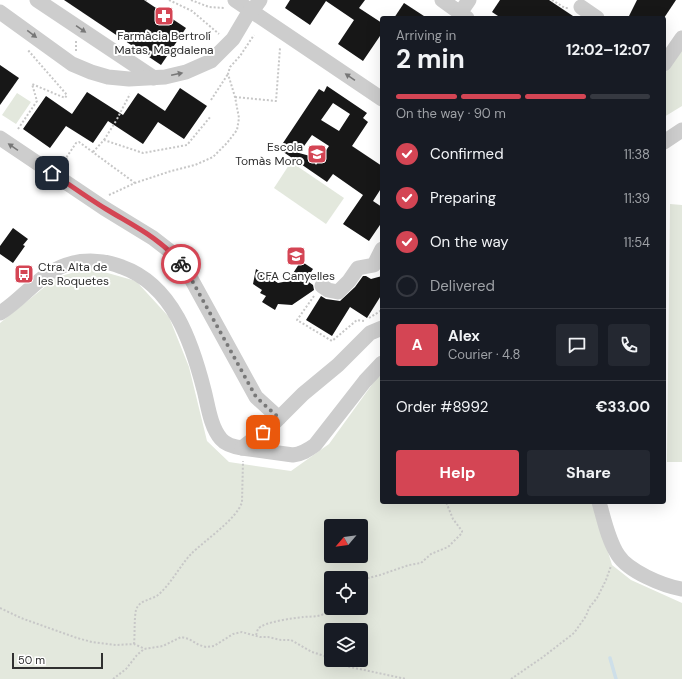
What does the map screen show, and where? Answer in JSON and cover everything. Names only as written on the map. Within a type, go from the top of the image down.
[{"type":"street","points":[[37,0],[154,78]]},
{"type":"street","points":[[442,0],[464,16],[469,0]]},
{"type":"street","points":[[230,4],[256,6],[380,98]]},
{"type":"street","points":[[0,12],[72,64],[108,77],[129,80],[154,78],[186,72],[211,61],[233,39],[249,12],[256,6]]},
{"type":"street","points":[[581,7],[594,16]]},
{"type":"street","points":[[666,60],[682,38]]},
{"type":"street","points":[[666,141],[682,130]]},
{"type":"street","points":[[0,138],[104,208],[153,238],[171,252],[189,275],[256,397],[279,418]]},
{"type":"street","points":[[322,286],[328,290],[338,292],[349,281],[358,268],[374,265],[380,253]]},
{"type":"street","points":[[0,313],[46,276],[66,264],[85,261],[108,263],[119,265],[139,274],[166,300],[183,326],[196,364],[213,424],[220,438],[224,442],[235,447],[293,455],[308,450],[315,445],[368,377],[380,365]]},
{"type":"street","points":[[242,448],[279,418],[303,394],[338,365],[370,333],[380,329]]},
{"type":"street","points":[[600,504],[608,533],[618,555],[628,565],[637,571],[659,582],[682,590]]},
{"type":"path","points":[[169,0],[192,11],[223,37]]},
{"type":"path","points":[[191,0],[209,7],[230,4]]},
{"type":"path","points":[[552,0],[565,8],[581,7]]},
{"type":"path","points":[[211,100],[228,74],[230,67],[240,56],[254,35]]},
{"type":"path","points":[[76,38],[76,56]]},
{"type":"path","points":[[18,129],[37,101],[32,84],[65,98],[67,95],[23,45]]},
{"type":"path","points":[[236,97],[276,101],[280,48]]},
{"type":"path","points":[[104,198],[135,183],[171,170],[195,165],[213,157],[227,143],[237,130],[239,118],[236,97],[228,74]]},
{"type":"path","points":[[93,152],[104,140],[130,94]]},
{"type":"path","points":[[104,140],[143,153],[187,146],[211,116]]},
{"type":"path","points":[[62,164],[76,143],[79,142],[135,183]]},
{"type":"path","points":[[322,286],[298,320],[332,341],[357,320],[364,321],[380,311]]},
{"type":"path","points":[[134,644],[136,610],[141,603],[157,595],[170,582],[191,554],[210,536],[221,529],[241,505],[243,470],[242,448]]},
{"type":"path","points":[[368,578],[409,565],[421,564],[431,554],[448,547],[462,533],[462,530],[453,519],[447,504]]},
{"type":"path","points":[[511,679],[574,633],[597,598],[606,580],[613,560],[618,555]]},
{"type":"path","points":[[0,608],[22,618],[92,642],[116,645],[134,644],[144,648],[163,646],[181,637],[206,647],[214,646],[233,634],[242,632],[260,637],[291,640],[312,652],[324,656]]},
{"type":"path","points":[[256,635],[258,628],[274,621],[320,616],[324,614]]},
{"type":"path","points":[[113,679],[126,669],[144,648]]},
{"type":"path","points":[[350,667],[406,679]]},
{"type":"shaded area","points":[[682,45],[682,106],[666,116],[666,72]]},
{"type":"shaded area","points":[[17,93],[31,102],[16,124],[2,115]]},
{"type":"shaded area","points":[[291,162],[344,198],[326,224],[274,188]]},
{"type":"shaded area","points":[[670,204],[682,205],[682,462],[667,462]]},
{"type":"shaded area","points":[[90,268],[136,281],[169,317],[189,367],[207,441],[229,462],[291,471],[329,444],[376,379],[380,376],[380,504],[594,504],[612,565],[631,580],[682,603],[682,679],[0,679],[0,323],[57,277]]},
{"type":"building","points":[[64,0],[144,0],[186,28],[161,65]]},
{"type":"building","points":[[290,0],[365,0],[359,8],[380,22],[380,36],[363,61],[338,44],[354,20],[326,1],[310,25],[285,8]]},
{"type":"building","points":[[500,0],[549,0],[573,16],[498,16],[492,12]]},
{"type":"building","points":[[637,0],[676,0],[665,16],[629,16]]},
{"type":"building","points":[[404,3],[424,16],[395,16]]},
{"type":"building","points":[[0,65],[19,78],[0,105]]},
{"type":"building","points":[[327,86],[367,113],[363,118],[368,122],[352,146],[380,165],[380,190],[373,201],[380,206],[380,225],[369,241],[343,224],[363,195],[333,174],[327,182],[279,149],[319,89],[324,92]],"holes":[[[333,103],[350,114],[339,131],[321,120]],[[312,135],[329,146],[316,165],[310,156],[299,153]]]},
{"type":"building","points":[[180,88],[207,106],[184,139],[158,122],[143,144],[108,121],[93,143],[66,126],[50,148],[23,129],[46,96],[72,114],[87,92],[123,115],[138,93],[165,111]]},
{"type":"building","points":[[13,228],[28,239],[13,263],[0,254],[0,246]]},
{"type":"building","points":[[301,261],[313,269],[306,280],[313,285],[314,290],[292,305],[278,304],[275,310],[262,302],[266,296],[260,293],[262,290],[253,284],[256,269],[278,283],[288,281]]},
{"type":"building","points":[[363,276],[371,279],[380,277],[380,297],[367,318],[350,307],[332,336],[306,320],[321,296],[326,299],[340,301],[355,287]]},
{"type":"waterway","points":[[610,658],[616,679]]},
{"type":"way so far","points":[[181,264],[189,275],[256,397],[279,418],[263,432]]},
{"type":"place","name":"Farmàcia Bertrolí Matas, Magdalena","points":[[164,16]]},
{"type":"place","name":"Escola Tomàs Moro","points":[[317,154]]},
{"type":"place","name":"CFA Canyelles","points":[[296,256]]},
{"type":"place","name":"Ctra. Alta de les Roquetes","points":[[24,274]]},
{"type":"route","points":[[52,173],[104,208],[153,238],[171,252],[181,264]]}]
